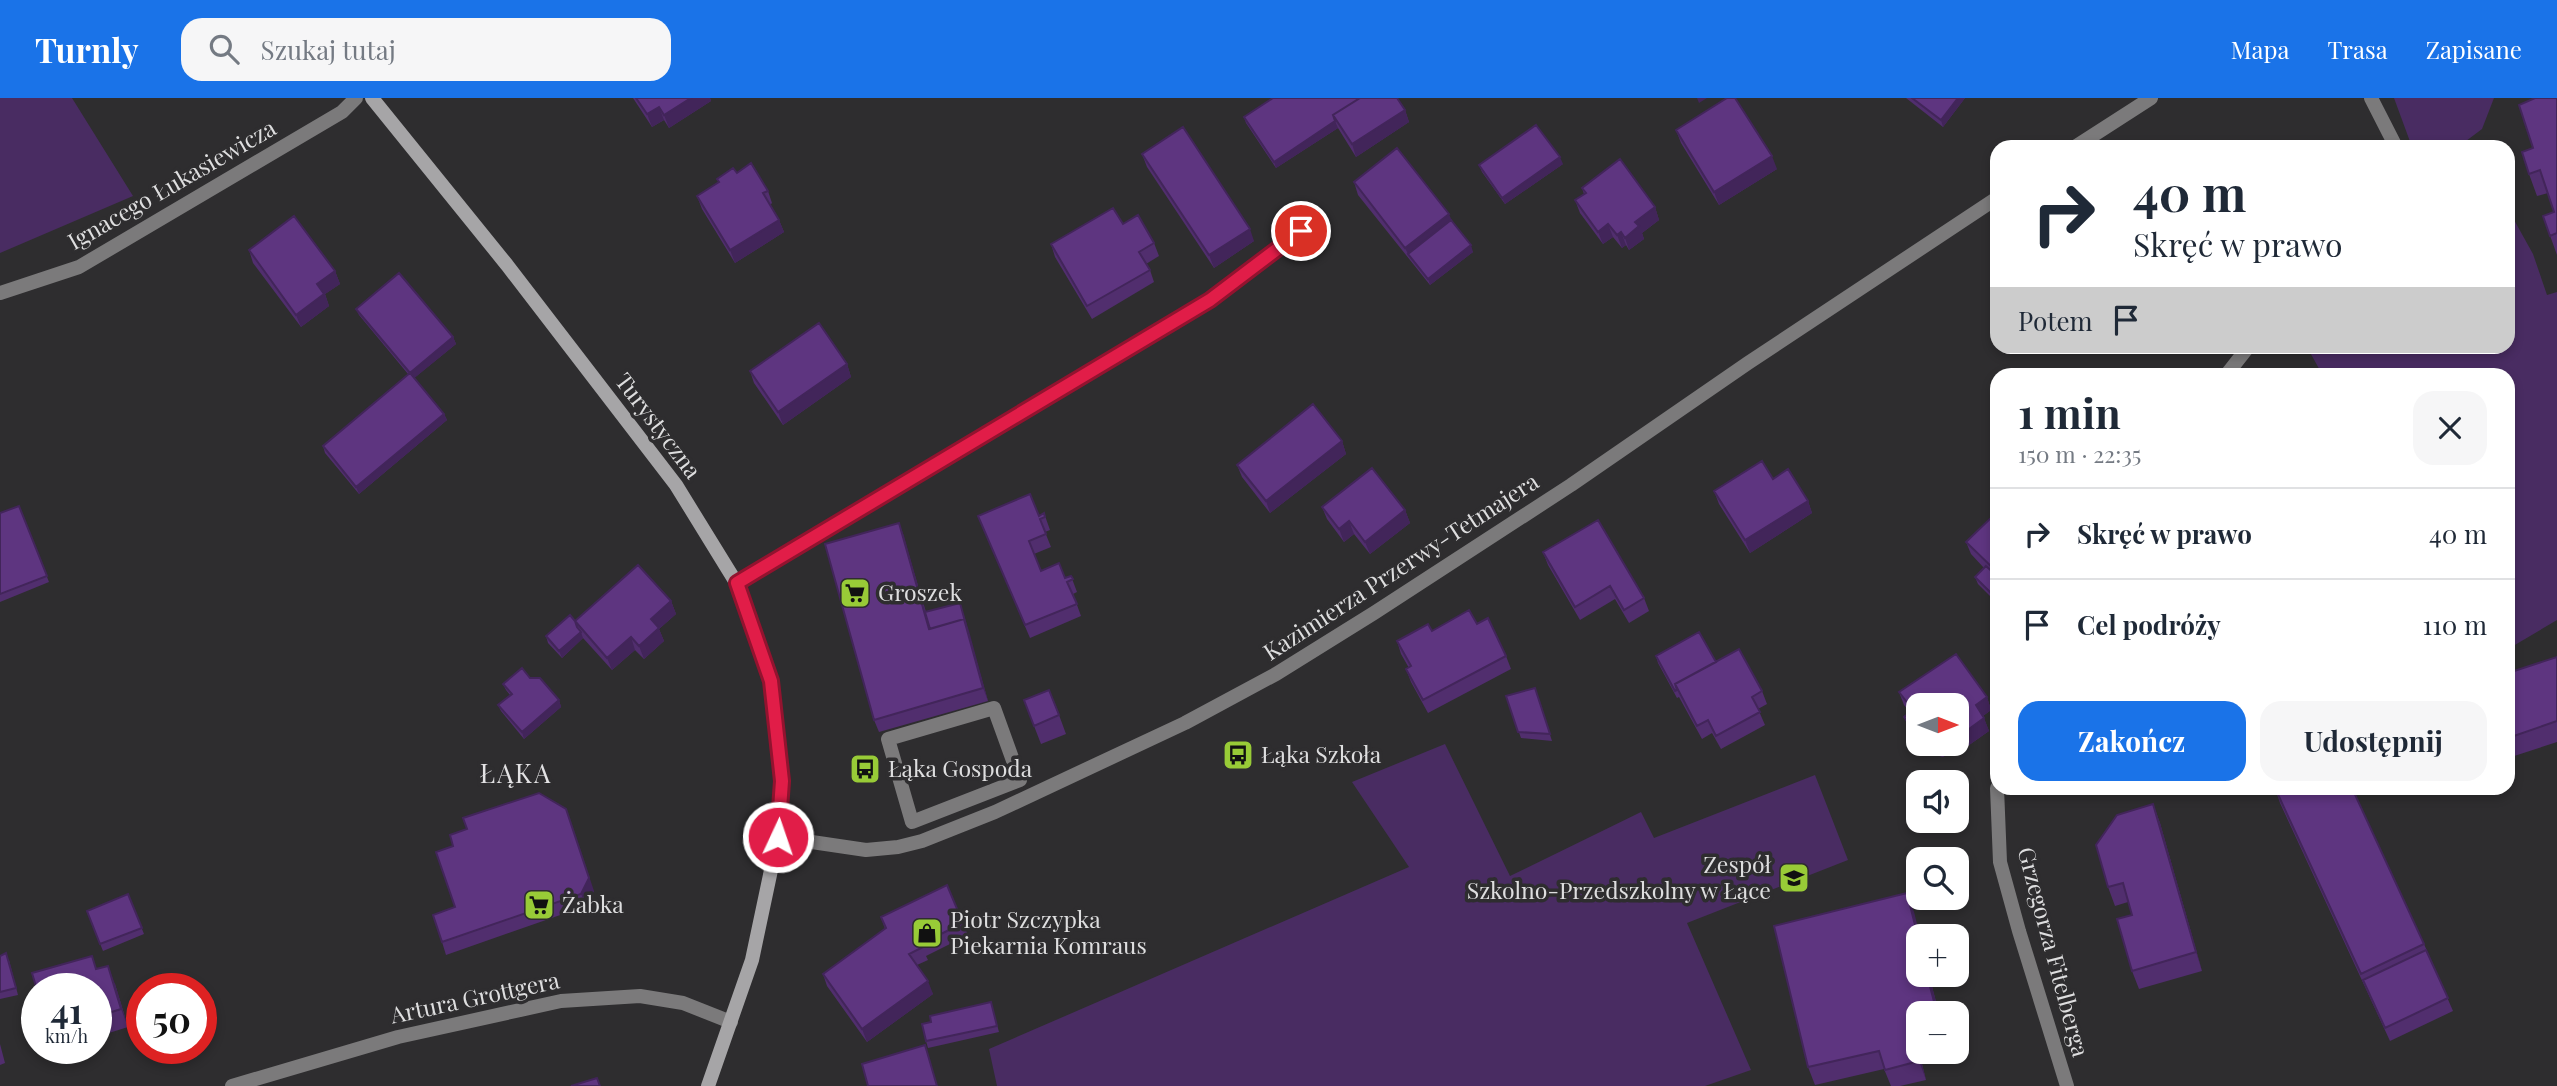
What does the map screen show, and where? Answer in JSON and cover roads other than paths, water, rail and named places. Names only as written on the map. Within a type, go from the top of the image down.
[{"type":"main road","name":"Turystyczna","points":[[372,98],[507,265],[676,485],[737,583],[771,681],[782,781],[778,837],[752,960],[731,1022]]},
{"type":"main road","points":[[708,1086],[731,1022]]},
{"type":"street","name":"Ignacego Łukasiewicza","points":[[0,293],[79,267],[342,112],[356,98]]},
{"type":"street","points":[[2086,140],[2151,98]]},
{"type":"street","points":[[2371,98],[2392,140]]},
{"type":"street","name":"Kazimierza Przerwy-Tetmajera","points":[[778,837],[866,850],[898,847],[922,841],[995,812],[1185,723],[1276,674],[1374,614],[1571,485],[1748,363],[1990,203]]},
{"type":"street","points":[[737,583],[1210,300],[1301,231]]},
{"type":"street","points":[[2232,368],[2243,354]]},
{"type":"street","points":[[994,708],[1020,780],[912,822],[888,739],[994,708]]},
{"type":"street","name":"Grzegorza Fitelberga","points":[[1997,795],[2000,862],[2067,1086]]},
{"type":"street","name":"Artura Grottgera","points":[[232,1086],[398,1037],[561,1001],[640,996],[683,1003],[731,1022]]},
{"type":"place","name":"Groszek","points":[[855,593]]},
{"type":"place","name":"Łąka Szkoła","points":[[1238,755]]},
{"type":"place","name":"Łąka Gospoda","points":[[865,769]]},
{"type":"place","name":"Zespół Szkolno-Przedszkolny w Łące","points":[[1794,878]]},
{"type":"place","name":"Żabka","points":[[539,905]]},
{"type":"place","name":"Piotr Szczypka Piekarnia Komraus","points":[[927,933]]},
{"type":"district","name":"ŁĄKA","points":[[516,774]]}]
